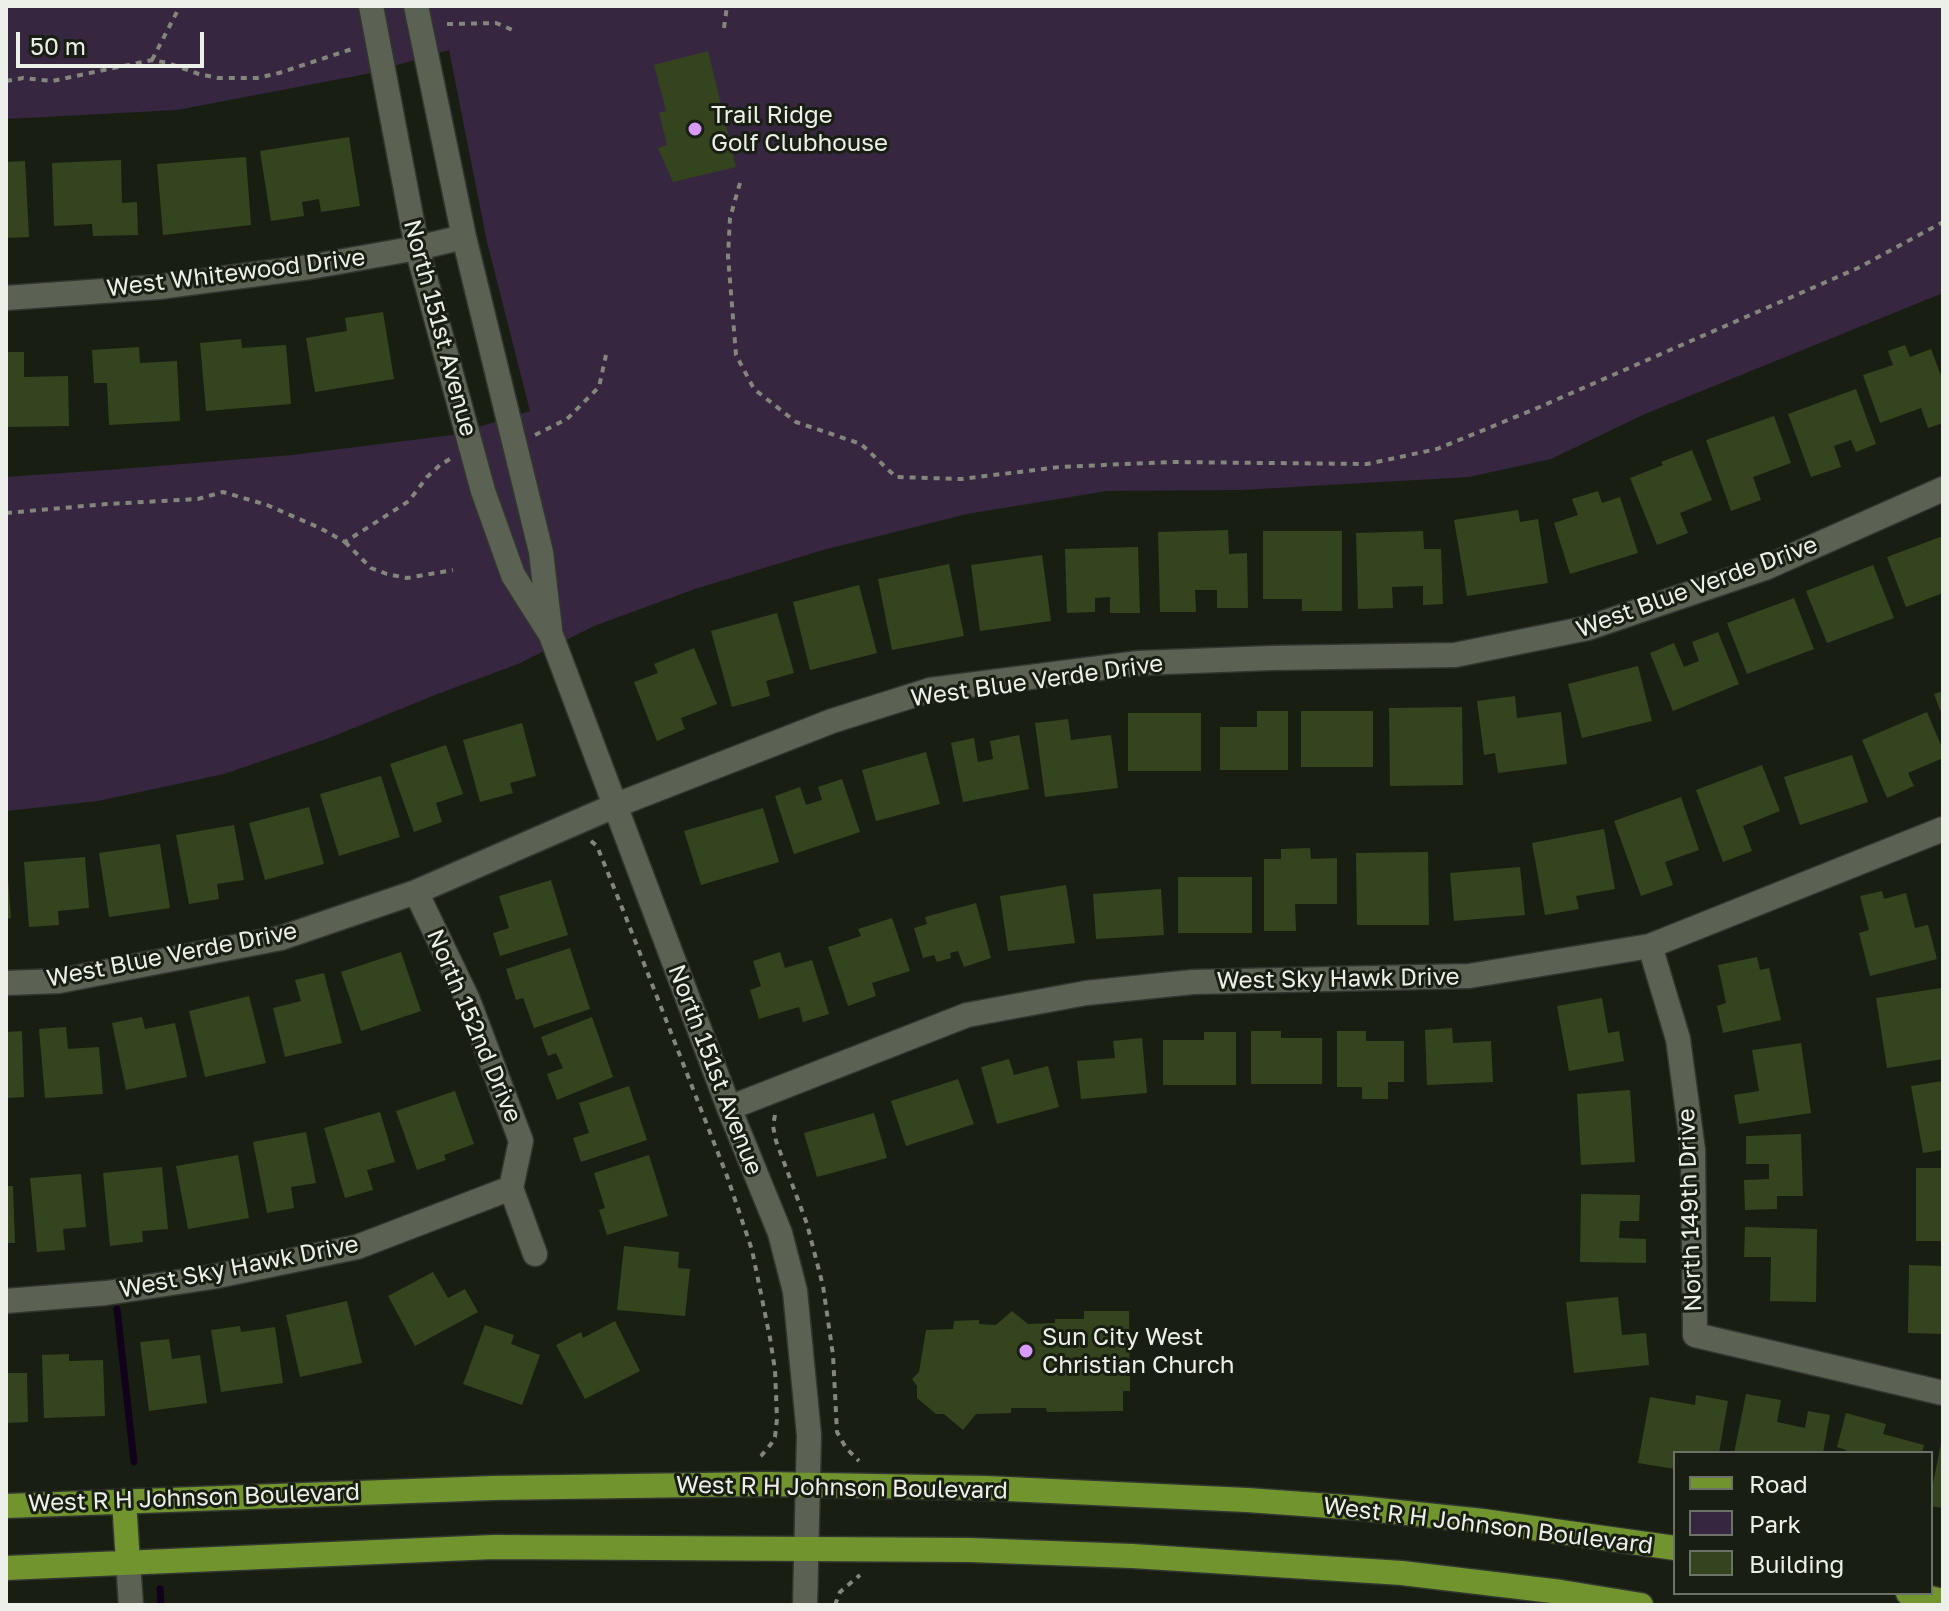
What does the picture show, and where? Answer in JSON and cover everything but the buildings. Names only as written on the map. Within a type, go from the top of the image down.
[{"type":"main road","name":"West R H Johnson Boulevard","points":[[6,1506],[493,1488],[807,1485],[1015,1489],[1359,1508],[1498,1523],[1673,1548]]},
{"type":"main road","points":[[124,1501],[128,1562]]},
{"type":"main road","points":[[6,1568],[494,1547],[970,1550],[1132,1556],[1402,1573],[1641,1605]]},
{"type":"main road","points":[[1917,1595],[1943,1601]]},
{"type":"street","name":"North 151st Avenue","points":[[371,6],[417,248],[483,491],[513,575],[551,635],[729,1108],[780,1233],[795,1291],[809,1435],[805,1605]]},
{"type":"street","name":"North 151st Avenue","points":[[416,6],[464,237],[541,552],[551,635]]},
{"type":"street","name":"West Whitewood Drive","points":[[6,298],[159,287],[310,267],[464,237]]},
{"type":"street","name":"West Blue Verde Drive","points":[[6,983],[59,981],[281,938],[416,892],[614,806],[832,721],[930,690],[1139,663],[1455,655],[1588,628],[1765,568],[1943,489]]},
{"type":"street","name":"West Sky Hawk Drive","points":[[729,1108],[967,1015],[1086,993],[1193,982],[1469,976],[1650,946],[1943,829]]},
{"type":"street","name":"North 152nd Drive","points":[[416,892],[468,1000],[521,1141],[511,1188]]},
{"type":"street","name":"North 149th Drive","points":[[1650,946],[1678,1039],[1693,1150],[1695,1335],[1943,1393]]},
{"type":"street","name":"West Sky Hawk Drive","points":[[6,1301],[106,1293],[212,1277],[357,1247],[511,1188]]},
{"type":"street","points":[[511,1188],[535,1254]]},
{"type":"street","points":[[128,1562],[131,1605]]},
{"type":"path","points":[[152,60],[180,6]]},
{"type":"path","points":[[724,28],[727,6]]},
{"type":"path","points":[[447,24],[496,23],[515,31]]},
{"type":"path","points":[[6,81],[23,78],[52,81],[152,60],[218,78],[257,78],[357,48]]},
{"type":"path","points":[[740,183],[730,218],[728,256],[736,355],[754,389],[796,422],[861,444],[896,477],[961,479],[1060,467],[1170,462],[1367,464],[1437,449],[1858,268],[1943,222]]},
{"type":"path","points":[[513,441],[536,435],[567,419],[599,387],[606,355]]},
{"type":"path","points":[[345,542],[409,501],[440,465],[472,451]]},
{"type":"path","points":[[6,513],[198,499],[223,492],[267,505],[320,528],[345,542],[371,568],[387,574],[407,578],[453,570]]},
{"type":"path","points":[[583,840],[597,846],[752,1250],[775,1370],[777,1419],[771,1444],[761,1456],[747,1462]]},
{"type":"path","points":[[779,1110],[773,1120],[774,1134],[807,1224],[823,1286],[833,1355],[837,1432],[846,1448],[861,1462]]},
{"type":"green space","points":[[6,6],[1943,6],[1943,293],[1645,414],[1551,459],[1469,477],[1241,490],[1107,491],[967,514],[823,550],[695,589],[594,626],[518,664],[329,738],[224,774],[98,801],[6,811],[6,477],[292,455],[453,435],[530,411],[487,242],[449,50],[366,74],[177,110],[6,119]]},
{"type":"waterway","points":[[117,1309],[134,1462]]},
{"type":"waterway","points":[[160,1589],[161,1605]]},
{"type":"place","name":"Trail Ridge Golf Clubhouse","points":[[695,129]]},
{"type":"place","name":"Sun City West Christian Church","points":[[1026,1351]]}]
